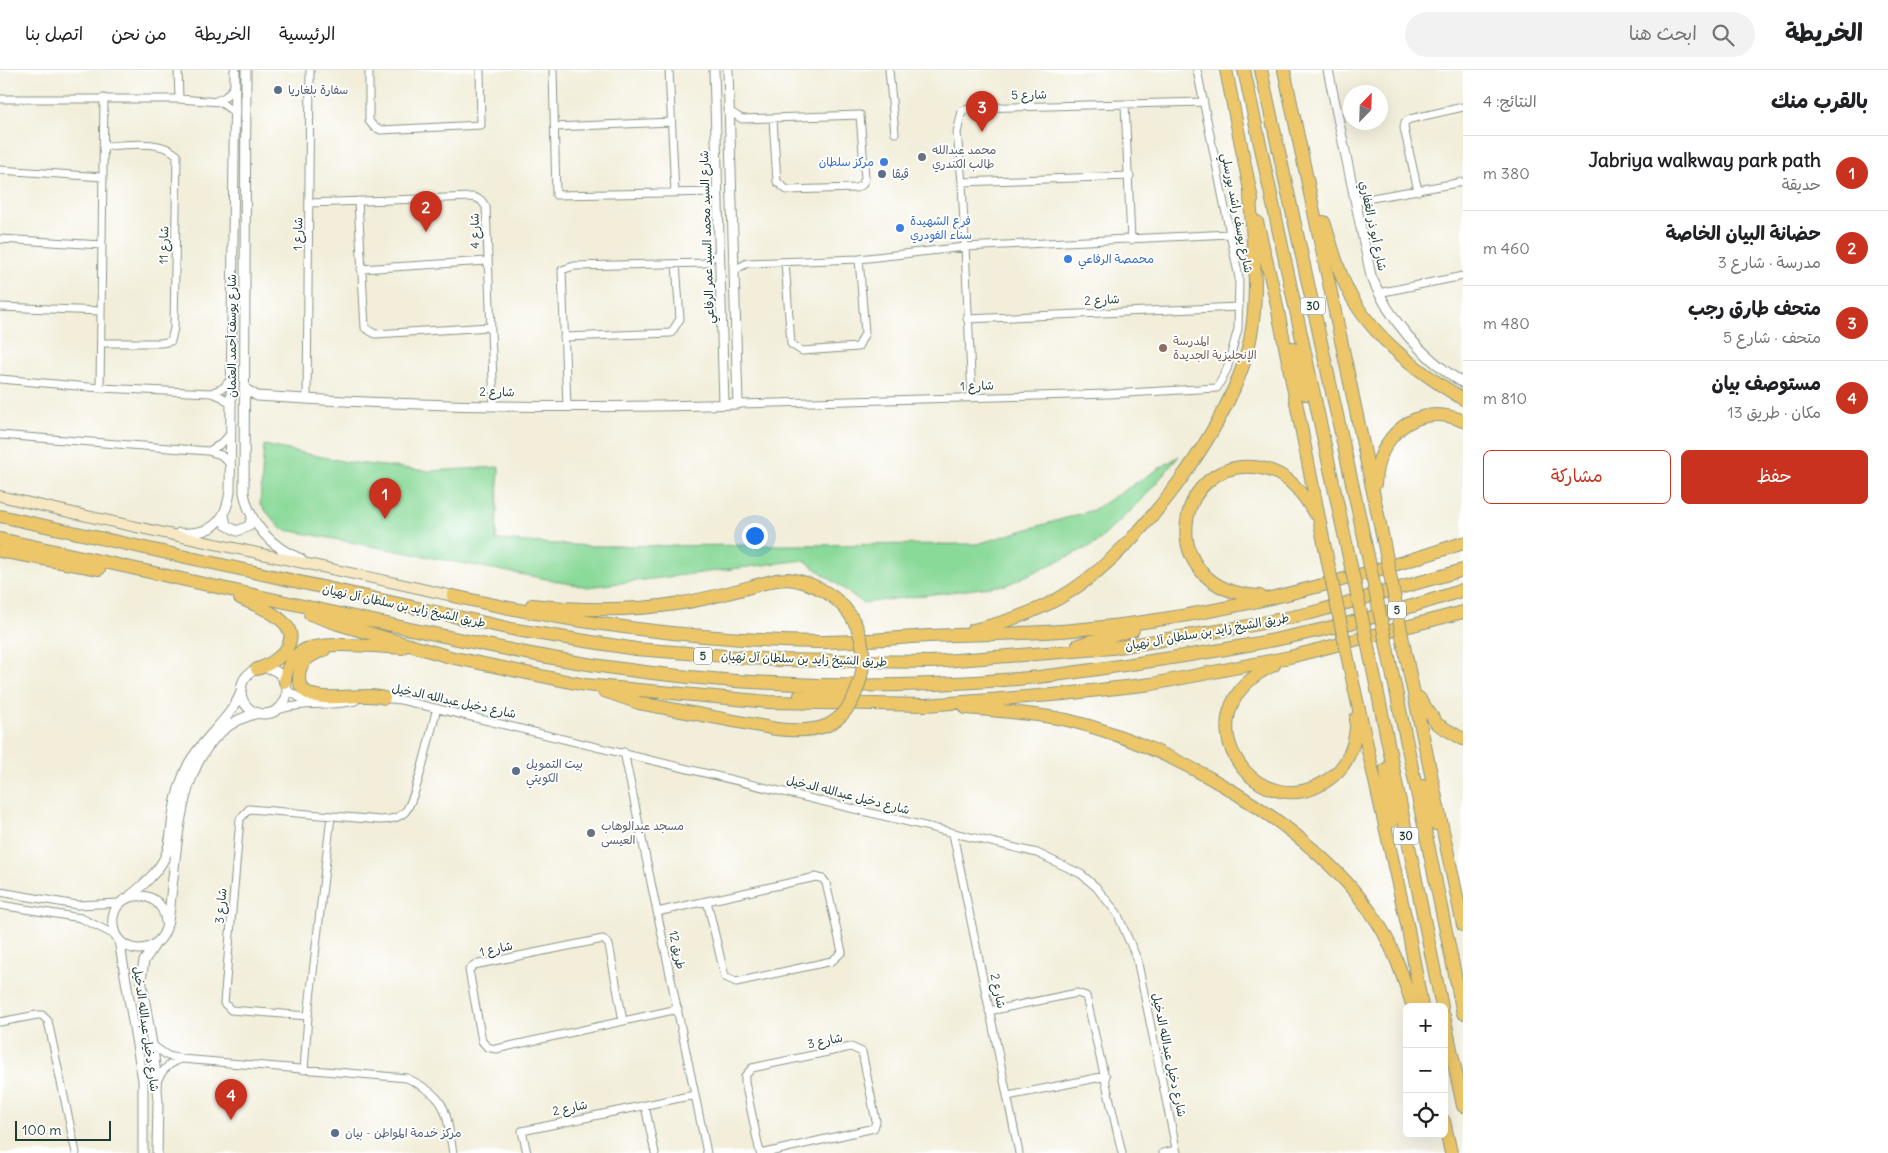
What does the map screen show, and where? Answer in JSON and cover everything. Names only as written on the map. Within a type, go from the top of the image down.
[{"type":"highway","points":[[1226,70],[1250,193],[1275,296],[1350,669],[1408,930]]},
{"type":"highway","name":"30","points":[[1244,70],[1372,665],[1441,1003]]},
{"type":"highway","points":[[1284,70],[1304,158],[1412,687],[1463,925]]},
{"type":"highway","name":"30","points":[[1263,74],[1403,719],[1463,1013]]},
{"type":"highway","points":[[1304,158],[1342,278],[1368,322],[1404,358],[1463,399]]},
{"type":"highway","points":[[953,635],[997,624],[1031,612],[1071,591],[1106,563],[1132,537],[1159,507],[1188,468],[1226,405],[1240,373],[1250,342],[1255,293],[1250,193]]},
{"type":"highway","points":[[1275,296],[1285,322],[1302,384],[1322,436]]},
{"type":"highway","points":[[1375,504],[1378,463],[1385,445],[1396,432],[1411,422],[1427,417],[1448,416],[1463,421]]},
{"type":"highway","points":[[1277,596],[1247,595],[1230,592],[1214,584],[1200,571],[1191,556],[1186,535],[1188,514],[1195,497],[1208,482],[1228,470],[1247,467],[1265,469],[1282,476],[1297,487],[1305,497],[1320,526]]},
{"type":"highway","name":"طريق الشيخ زايد بن سلطان آل نهيان","points":[[0,516],[516,630],[636,648],[742,659],[845,662],[940,661],[1112,648],[1243,627],[1311,613],[1463,570]]},
{"type":"highway","name":"طريق الشيخ زايد بن سلطان آل نهيان","points":[[0,539],[505,649],[614,668],[705,678],[799,684],[892,685],[1020,679],[1239,647],[1330,628],[1463,590]]},
{"type":"highway","points":[[453,596],[599,625],[647,632],[737,640],[823,642],[953,635],[995,635],[1103,627],[1191,614],[1277,596],[1362,575],[1461,542]]},
{"type":"highway","points":[[0,552],[93,568],[180,579]]},
{"type":"highway","points":[[288,603],[338,624],[420,648],[585,685],[639,703],[776,729],[815,729],[839,718],[856,695],[863,666],[861,637],[855,623],[843,605],[826,591],[814,585],[788,580],[776,580],[684,603],[627,609],[556,608],[453,596]]},
{"type":"highway","points":[[205,585],[267,610],[283,621],[287,628],[289,642],[284,655],[274,664],[256,670]]},
{"type":"highway","points":[[926,705],[1064,694],[1152,684],[1290,657],[1463,613]]},
{"type":"highway","points":[[1048,654],[1191,614]]},
{"type":"highway","points":[[286,686],[289,666],[298,653],[316,646],[420,648]]},
{"type":"highway","points":[[338,646],[320,652],[305,660],[299,677],[304,692],[315,697],[367,695],[384,698]]},
{"type":"highway","points":[[1290,657],[1263,670],[1249,680],[1238,692],[1228,712],[1227,731],[1234,756],[1243,770],[1261,784],[1281,791],[1300,791],[1317,786],[1337,773],[1348,759],[1354,742],[1357,721],[1355,690]]},
{"type":"highway","points":[[585,685],[768,702],[926,705],[1039,715],[1088,726],[1169,757],[1228,789],[1286,829],[1329,865],[1352,888],[1372,914],[1388,940],[1412,1003]]},
{"type":"highway","points":[[735,698],[835,694],[892,685]]},
{"type":"highway","points":[[1412,687],[1434,722],[1450,734],[1463,739]]},
{"type":"highway","points":[[1403,719],[1453,884]]},
{"type":"highway","points":[[1385,735],[1389,802],[1408,930],[1421,1003]]},
{"type":"highway","points":[[1448,1035],[1463,1106]]},
{"type":"highway","points":[[1447,1138],[1450,1153]]},
{"type":"main road","points":[[0,496],[144,530],[318,564],[453,596]]},
{"type":"street","points":[[178,70],[179,99]]},
{"type":"street","name":"شارع يوسف أحمد العثمان","points":[[224,515],[230,491],[231,465],[235,70]]},
{"type":"street","name":"شارع يوسف أحمد العثمان","points":[[246,70],[243,487],[252,517],[264,534],[280,548],[298,558],[318,564]]},
{"type":"street","name":"شارع 1","points":[[307,399],[310,70]]},
{"type":"street","points":[[369,70],[369,121],[374,127],[381,130],[481,125],[480,70]]},
{"type":"street","points":[[553,70],[556,195],[718,192]]},
{"type":"street","points":[[669,70],[675,193]]},
{"type":"street","name":"شارع السيد محمد السيد عمر الرفاعي","points":[[714,70],[724,404]]},
{"type":"street","points":[[719,70],[722,140],[724,145],[730,141]]},
{"type":"street","points":[[728,70],[738,404]]},
{"type":"street","points":[[889,70],[895,133]]},
{"type":"street","name":"شارع يوسف راشد بورسلي","points":[[1197,70],[1239,278],[1238,328],[1235,347],[1217,388]]},
{"type":"street","name":"شارع أبو ذر الغفاري","points":[[1328,70],[1371,276],[1378,293],[1409,338],[1428,357],[1463,383]]},
{"type":"street","points":[[216,101],[225,97],[234,86]]},
{"type":"street","points":[[100,388],[104,98]]},
{"type":"street","points":[[0,99],[104,98],[216,101],[224,103],[234,112]]},
{"type":"street","name":"شارع 5","points":[[972,398],[962,182],[957,133],[962,111],[971,108],[1204,102]]},
{"type":"street","points":[[1125,104],[1130,176],[1131,240]]},
{"type":"street","points":[[1418,191],[1404,128],[1405,122],[1410,118],[1463,107]]},
{"type":"street","points":[[729,111],[742,119],[860,115],[865,178],[862,185],[856,188],[787,190],[780,187],[777,182],[773,119]]},
{"type":"street","points":[[730,130],[742,119]]},
{"type":"street","points":[[555,127],[671,122]]},
{"type":"street","name":"شارع 11","points":[[101,343],[161,344],[171,341],[174,328],[177,155],[161,145],[103,146]]},
{"type":"street","points":[[717,158],[723,154],[725,157],[728,218],[734,231]]},
{"type":"street","points":[[0,170],[103,177]]},
{"type":"street","points":[[962,182],[1130,176]]},
{"type":"street","points":[[1355,201],[1463,182]]},
{"type":"street","name":"شارع 4","points":[[309,203],[473,196],[481,200],[486,207],[494,405]]},
{"type":"street","points":[[358,201],[365,328],[369,332],[375,334],[490,327]]},
{"type":"street","points":[[735,270],[747,264],[859,259],[965,247],[1230,234]]},
{"type":"street","points":[[0,239],[102,244]]},
{"type":"street","points":[[567,407],[562,270],[574,266],[705,263],[720,252]]},
{"type":"street","points":[[734,256],[747,264]]},
{"type":"street","points":[[785,262],[791,344],[802,351],[858,347],[862,342],[864,333],[859,259]]},
{"type":"street","points":[[361,269],[487,262]]},
{"type":"street","points":[[705,263],[720,273]]},
{"type":"street","points":[[564,337],[671,333],[676,328],[680,319],[676,264]]},
{"type":"street","points":[[1378,293],[1463,276]]},
{"type":"street","points":[[0,307],[101,312]]},
{"type":"street","name":"شارع 2","points":[[967,320],[1239,307]]},
{"type":"street","points":[[0,379],[100,388],[211,393],[222,397],[231,405]]},
{"type":"street","points":[[211,393],[223,388],[231,379]]},
{"type":"street","points":[[244,388],[256,396],[244,403]]},
{"type":"street","name":"شارع 1","points":[[738,404],[972,398],[1217,388]]},
{"type":"street","name":"شارع 2","points":[[256,396],[567,407],[738,404]]},
{"type":"street","points":[[208,451],[221,444],[231,433]]},
{"type":"street","points":[[0,435],[208,451],[221,455],[231,465]]},
{"type":"street","points":[[144,530],[198,533],[210,528],[224,515],[228,527],[237,531],[246,529],[252,517]]},
{"type":"street","points":[[0,905],[81,918],[117,937],[127,946],[136,949],[146,948],[155,944],[164,934],[182,812],[193,773],[206,752],[222,732],[241,719],[259,713],[275,711],[285,700],[286,686],[276,671],[266,668],[256,670],[248,675],[233,707],[198,750],[184,775],[176,798],[168,846],[163,860],[152,876],[124,900],[112,918],[117,937]]},
{"type":"street","name":"شارع دخيل عبدالله الدخيل","points":[[286,686],[298,699],[311,704]]},
{"type":"street","points":[[242,688],[246,704],[259,713]]},
{"type":"street","name":"شارع دخيل عبدالله الدخيل","points":[[275,711],[286,707],[311,704],[326,705],[384,698],[437,708],[1036,853],[1081,874],[1096,887],[1117,913],[1137,959],[1177,1152]]},
{"type":"street","name":"شارع 3","points":[[308,1016],[231,1010],[224,1003],[240,819],[249,808],[386,820],[399,817],[405,812],[413,797],[437,708]]},
{"type":"street","name":"طريق 12","points":[[624,752],[707,1153]]},
{"type":"street","points":[[304,1070],[308,1016],[330,816]]},
{"type":"street","name":"شارع 2","points":[[953,834],[1019,1153]]},
{"type":"street","points":[[657,912],[707,901],[819,877],[826,883],[842,952],[832,961],[736,982],[729,981],[725,977],[707,901]]},
{"type":"street","points":[[0,892],[77,906],[124,900],[138,895],[154,900],[162,907],[166,922]]},
{"type":"street","name":"شارع دخيل عبدالله الدخيل","points":[[117,937],[126,970],[143,1080],[143,1153]]},
{"type":"street","name":"شارع 1","points":[[623,1021],[609,945],[603,939],[474,965],[468,972],[482,1041],[490,1048],[623,1021],[678,1009]]},
{"type":"street","name":"شارع دخيل عبدالله الدخيل","points":[[155,944],[144,960],[141,979],[156,1083],[157,1153]]},
{"type":"street","points":[[989,1011],[1077,993],[1085,994],[1088,999],[1106,1076],[1122,1153]]},
{"type":"street","points":[[0,1022],[37,1015],[42,1015],[48,1021],[76,1153]]},
{"type":"street","points":[[152,1046],[168,1056],[182,1059],[406,1078],[426,1088],[439,1099],[447,1114],[453,1153]]},
{"type":"street","name":"شارع 3","points":[[760,1153],[745,1082],[748,1070],[851,1047],[862,1052],[876,1121],[874,1128],[765,1153]]},
{"type":"street","points":[[156,1083],[161,1072],[169,1063],[182,1059]]},
{"type":"street","points":[[1008,1096],[1106,1076]]},
{"type":"street","name":"شارع 2","points":[[526,1153],[522,1131],[694,1096]]},
{"type":"street","points":[[645,1106],[655,1153]]},
{"type":"street","points":[[1163,1153],[1177,1152]]},
{"type":"green space","points":[[264,445],[347,462],[429,471],[499,467],[496,540],[589,546],[977,544],[1093,510],[1179,456],[1140,502],[1095,544],[1006,585],[863,603],[804,560],[588,587],[281,529],[260,504]]},
{"type":"place","name":"سفارة بلغاريا","points":[[278,90]]},
{"type":"place","name":"متحف طارق رجب","points":[[982,132]]},
{"type":"place","name":"محمد عبدالله طالب الكندري","points":[[922,157]]},
{"type":"place","name":"مركز سلطان","points":[[884,162]]},
{"type":"place","name":"ڤيڤا","points":[[882,174]]},
{"type":"place","name":"فرع الشهيدة سناء الفودري","points":[[900,228]]},
{"type":"place","name":"حضانة البيان الخاصة","points":[[426,232]]},
{"type":"place","name":"محمصة الرفاعي","points":[[1068,259]]},
{"type":"place","name":"المدرسة الإنجليزية الجديدة","points":[[1163,348]]},
{"type":"place","name":"Jabriya walkway park path","points":[[385,519]]},
{"type":"place","name":"بيت التمويل الكويتي","points":[[516,771]]},
{"type":"place","name":"مسجد عبدالوهاب العيسى","points":[[591,833]]},
{"type":"place","name":"مستوصف بيان","points":[[231,1120]]},
{"type":"place","name":"مركز خدمة المواطن - بيان","points":[[335,1133]]}]
